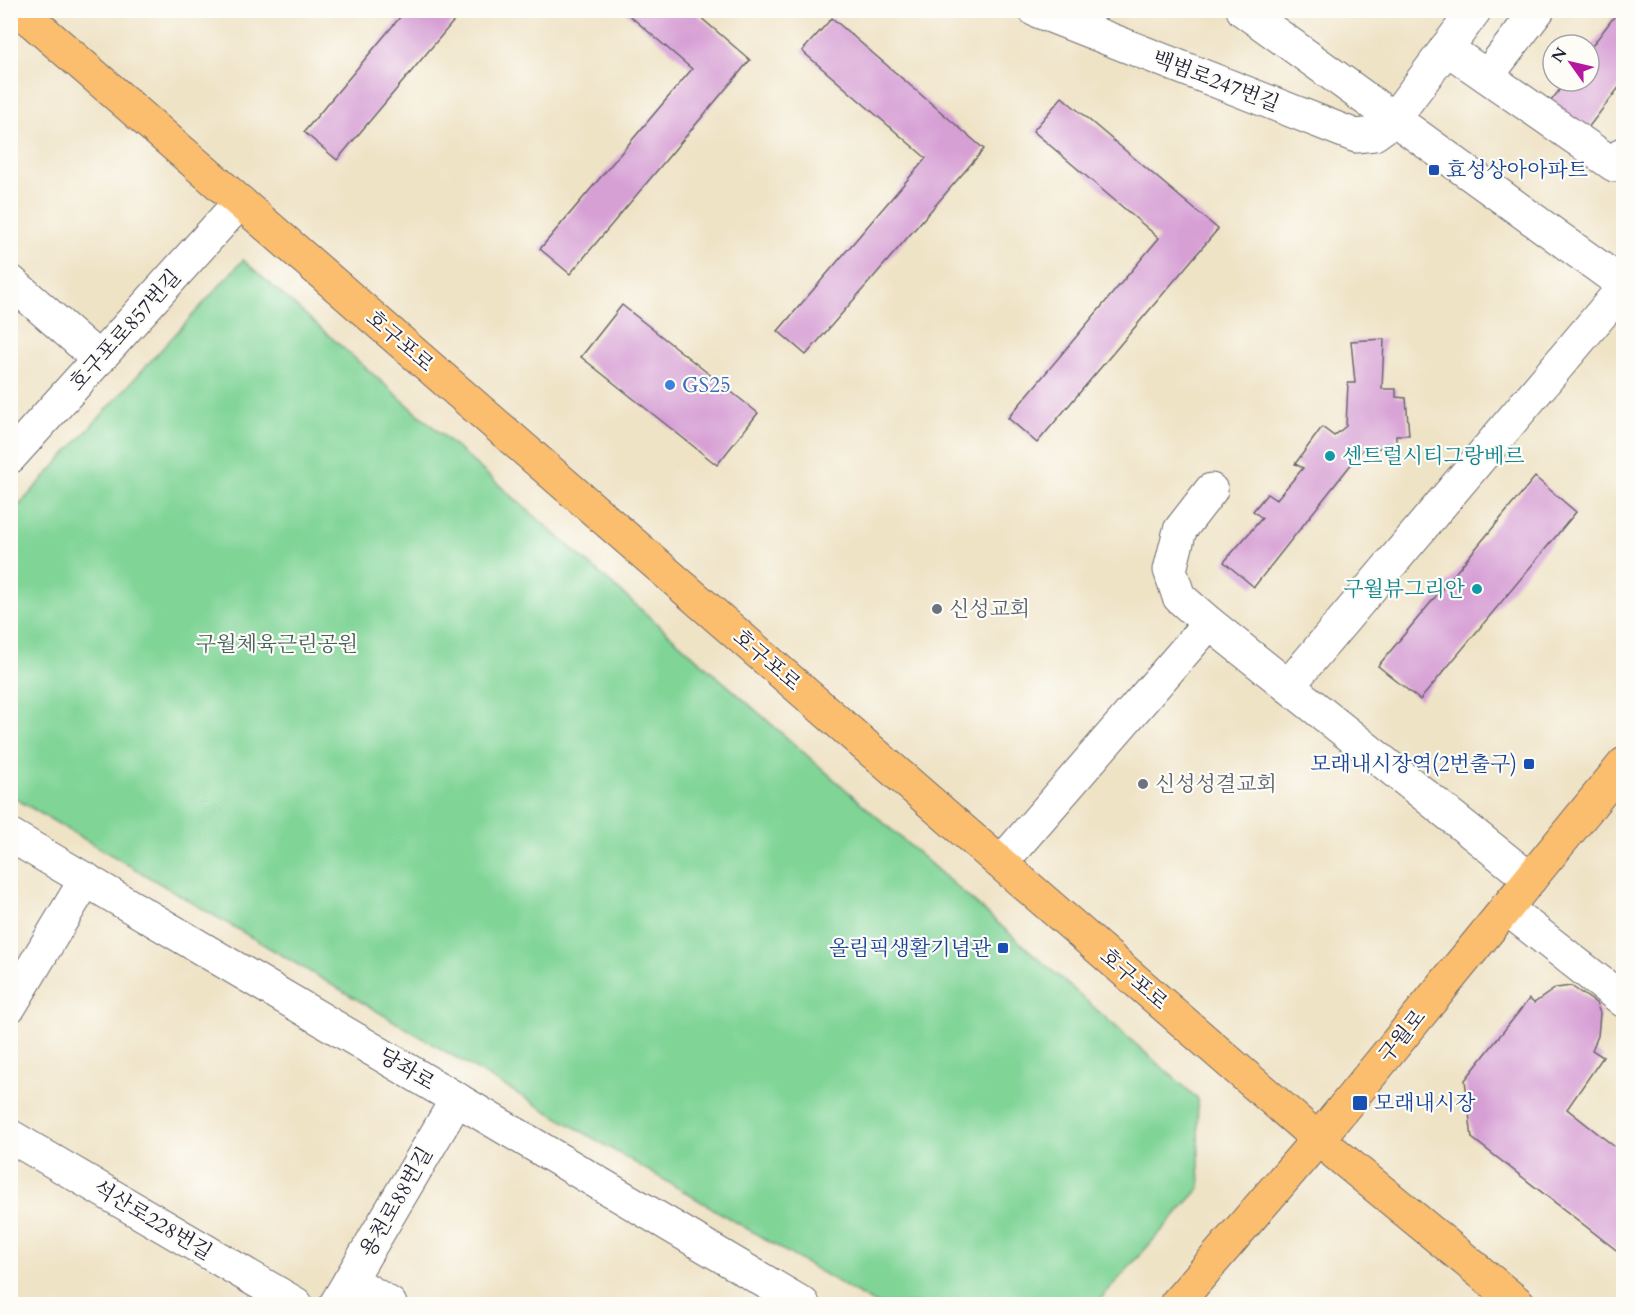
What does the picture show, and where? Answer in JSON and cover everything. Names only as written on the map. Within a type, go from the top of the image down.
[{"type":"main road","name":"호구포로","points":[[19,10],[1318,1139],[1519,1305]]},
{"type":"main road","name":"구월로","points":[[1176,1305],[1318,1139],[1623,764]]},
{"type":"street","name":"백범로247번길","points":[[1035,10],[1356,136],[1374,134],[1392,121],[1392,117],[1475,10]]},
{"type":"street","points":[[1244,10],[1623,286],[1288,686]]},
{"type":"street","points":[[1487,76],[1538,10]]},
{"type":"street","points":[[1446,48],[1614,165],[1623,153]]},
{"type":"street","name":"호구포로857번길","points":[[10,457],[240,202]]},
{"type":"street","points":[[10,281],[99,359]]},
{"type":"street","points":[[1211,490],[1180,530],[1170,570],[1179,597],[1209,624],[1530,879]]},
{"type":"street","points":[[1001,863],[1209,624]]},
{"type":"street","name":"당좌로","points":[[10,834],[457,1099],[788,1301]]},
{"type":"street","points":[[10,1006],[86,879]]},
{"type":"street","points":[[1506,908],[1623,1001]]},
{"type":"street","name":"용천로88번길","points":[[343,1292],[457,1099]]},
{"type":"street","name":"석산로228번길","points":[[10,1136],[296,1305]]},
{"type":"street","points":[[343,1292],[390,1305]]},
{"type":"green space","name":"구월체육근린공원","points":[[243,260],[1197,1098],[1200,1188],[1096,1304],[875,1304],[11,796],[11,514]]},
{"type":"building","points":[[406,10],[463,10],[337,160],[304,132]]},
{"type":"building","points":[[623,10],[692,10],[750,60],[570,274],[540,249],[692,69]]},
{"type":"building","points":[[1619,10],[1624,10],[1624,81],[1581,137],[1545,109],[1557,93],[1601,93],[1601,34]]},
{"type":"building","points":[[832,18],[984,149],[806,355],[778,331],[926,158],[802,51]]},
{"type":"building","points":[[1062,97],[1218,229],[1037,443],[1008,418],[1159,238],[1033,131]]},
{"type":"building","points":[[622,305],[758,413],[717,465],[581,357]]},
{"type":"building","name":"센트럴시티그랑베르","points":[[1384,339],[1382,389],[1396,389],[1396,397],[1406,398],[1409,435],[1396,435],[1396,448],[1364,448],[1254,587],[1224,562],[1262,518],[1253,511],[1267,494],[1276,500],[1303,468],[1295,464],[1322,427],[1334,436],[1346,426],[1348,383],[1355,383],[1351,341]]},
{"type":"building","name":"구월뷰그리안","points":[[1535,477],[1576,512],[1420,700],[1378,666]]},
{"type":"building","points":[[1571,986],[1596,1003],[1600,1013],[1598,1036],[1592,1050],[1603,1057],[1567,1109],[1624,1154],[1624,1256],[1472,1138],[1465,1080],[1529,999],[1534,1003],[1556,988]]},
{"type":"place","name":"효성상아아파트","points":[[1434,170]]},
{"type":"place","name":"GS25","points":[[670,385]]},
{"type":"place","name":"센트럴시티그랑베르","points":[[1330,456]]},
{"type":"place","name":"구월뷰그리안","points":[[1477,589]]},
{"type":"place","name":"신성교회","points":[[937,609]]},
{"type":"place","name":"모래내시장역(2번출구)","points":[[1529,764]]},
{"type":"place","name":"신성성결교회","points":[[1143,784]]},
{"type":"place","name":"올림픽생활기념관","points":[[1003,948]]},
{"type":"place","name":"모래내시장","points":[[1360,1103]]}]
